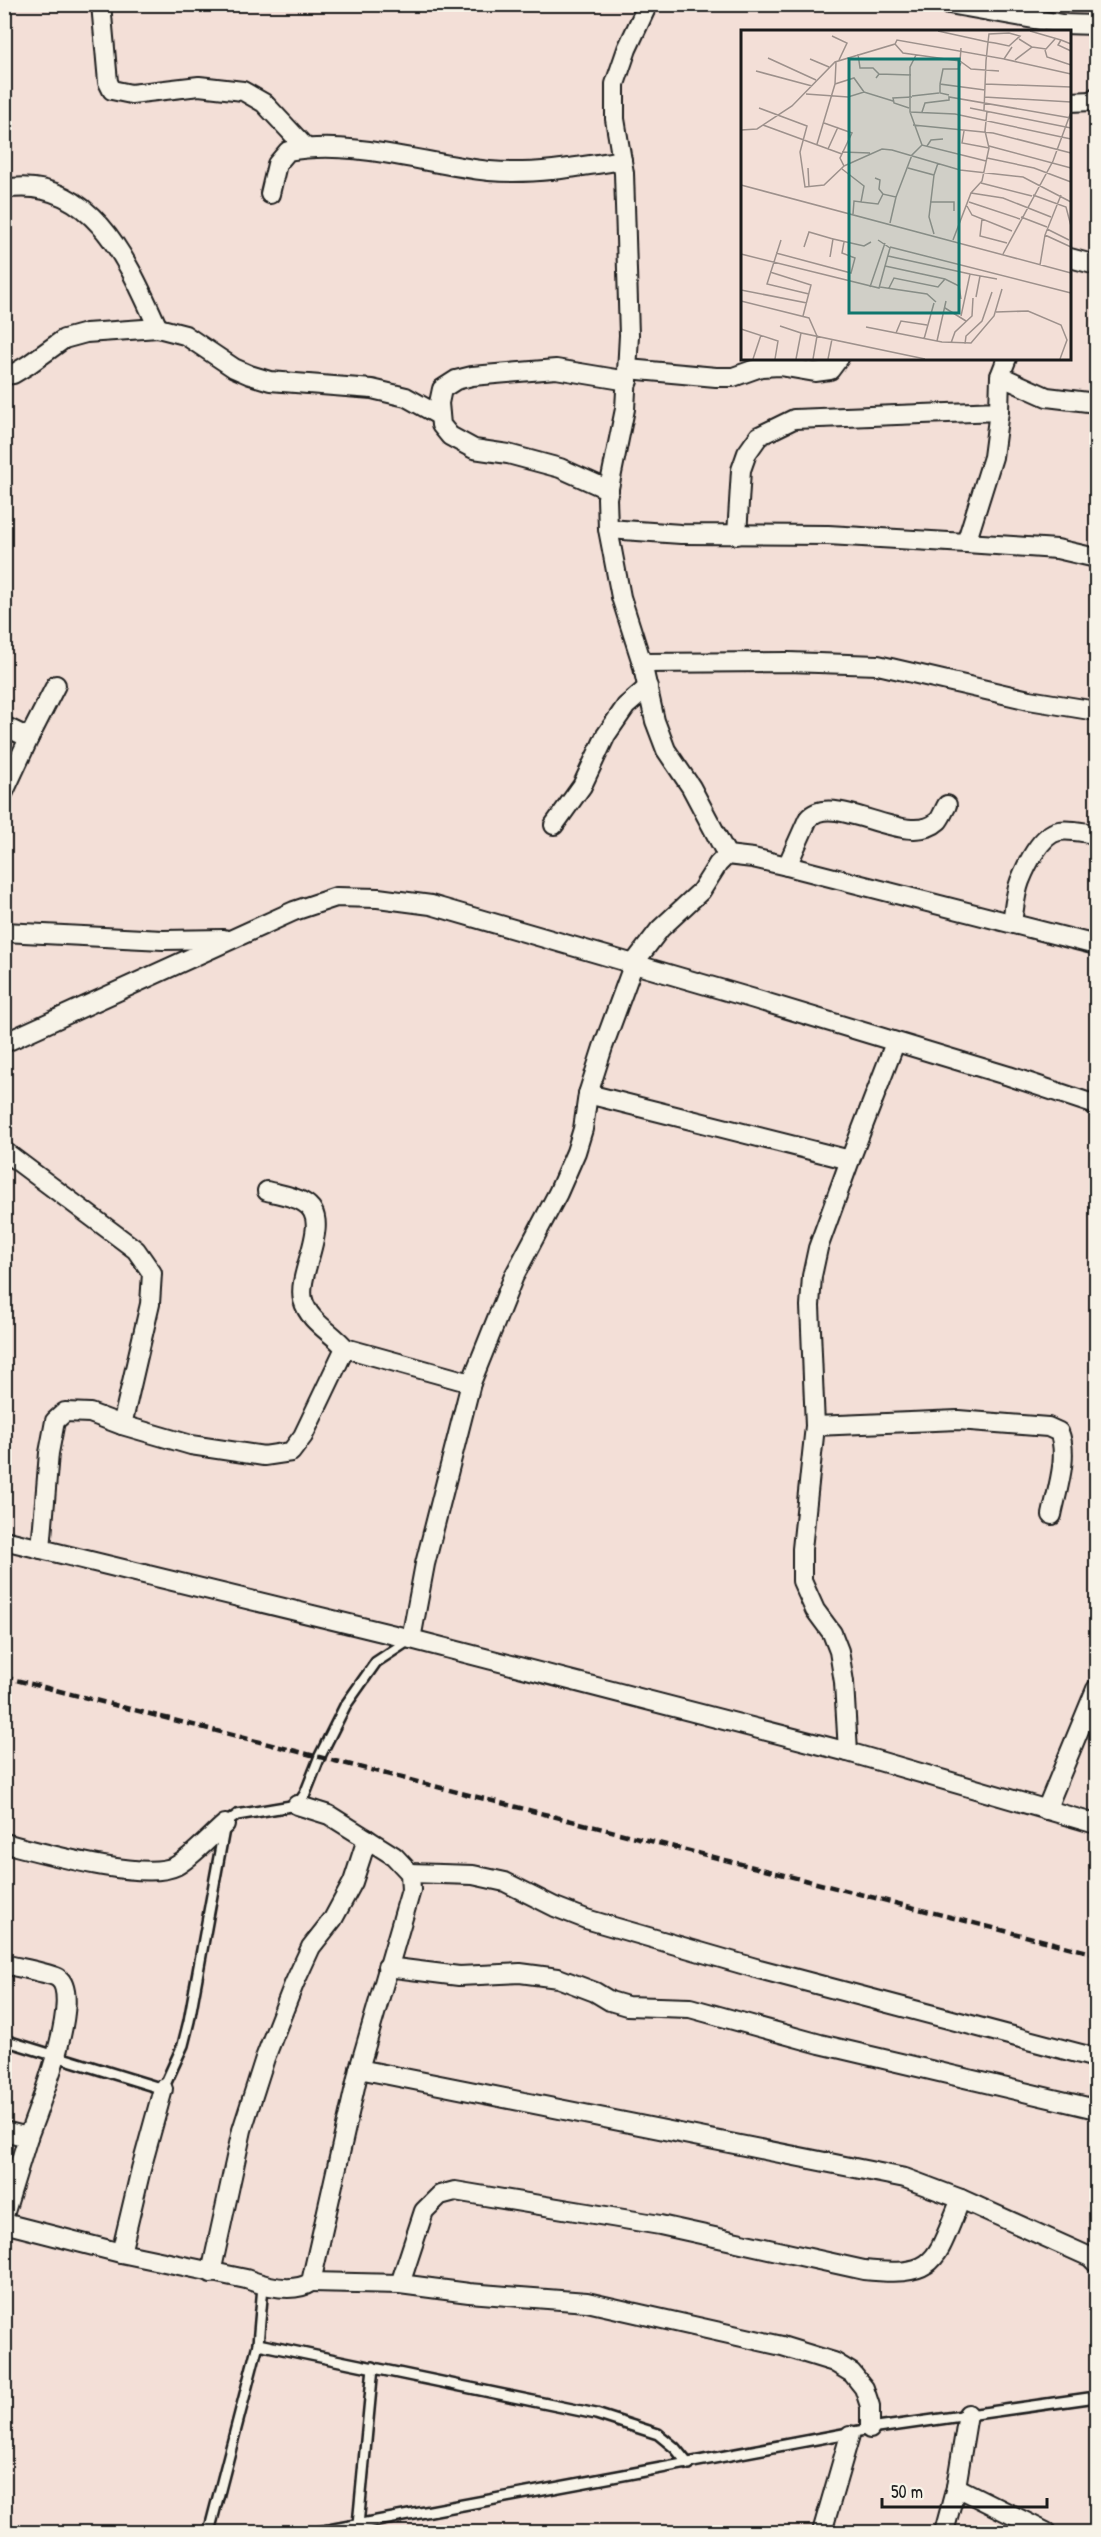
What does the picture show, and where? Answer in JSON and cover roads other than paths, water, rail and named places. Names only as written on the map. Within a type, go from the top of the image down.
[{"type":"street","points":[[101,4],[108,82],[112,90],[132,94],[198,86],[243,91],[264,103],[306,148]]},
{"type":"street","points":[[648,4],[627,49],[615,84],[615,119],[622,160],[629,335],[625,410],[609,490],[608,529],[621,597],[642,663],[655,721],[666,750],[691,787],[727,855]]},
{"type":"street","points":[[949,4],[1062,24],[1096,26]]},
{"type":"street","points":[[1071,102],[1092,101],[1096,97]]},
{"type":"street","points":[[270,194],[277,164],[288,151],[306,148],[398,154],[440,164],[492,171],[542,170],[622,160]]},
{"type":"street","points":[[4,189],[31,188],[55,194],[85,209],[106,229],[144,297],[158,328]]},
{"type":"street","points":[[1071,258],[1096,265]]},
{"type":"street","points":[[4,375],[13,374],[28,365],[64,339],[86,333],[158,328],[185,335],[234,368],[250,375],[270,381],[372,389],[406,397],[440,416]]},
{"type":"street","points":[[609,490],[560,468],[508,454],[474,448],[450,436],[441,425],[439,403],[442,389],[456,380],[472,376],[556,369],[628,375],[733,377],[761,367],[780,366],[815,372],[830,370],[838,360]]},
{"type":"street","points":[[1005,363],[1047,397],[1096,403]]},
{"type":"street","points":[[966,543],[993,457],[1005,363]]},
{"type":"street","points":[[737,535],[741,470],[747,453],[759,436],[794,419],[999,411]]},
{"type":"street","points":[[608,529],[737,535],[828,535],[966,543],[1057,549],[1096,558]]},
{"type":"street","points":[[642,663],[789,662],[878,665],[1029,700],[1096,711]]},
{"type":"street","points":[[4,792],[56,685]]},
{"type":"street","points":[[554,825],[582,786],[606,735],[626,706],[648,687]]},
{"type":"street","points":[[4,726],[29,738]]},
{"type":"street","points":[[787,866],[808,819],[819,810],[907,829],[927,827],[938,821],[947,805]]},
{"type":"street","points":[[1012,923],[1019,883],[1043,842],[1053,833],[1061,831],[1096,834]]},
{"type":"street","points":[[727,855],[787,866],[1096,945]]},
{"type":"street","points":[[411,1638],[425,1564],[471,1383],[514,1276],[558,1193],[576,1152],[583,1130],[588,1094],[634,963],[660,929],[701,891],[718,864],[727,855]]},
{"type":"street","points":[[4,1043],[294,911],[336,897],[378,898],[431,905],[634,963],[1009,1076],[1096,1105]]},
{"type":"street","points":[[4,932],[163,940],[232,939]]},
{"type":"street","points":[[848,1752],[844,1682],[839,1651],[832,1633],[814,1610],[802,1581],[802,1549],[814,1426],[810,1306],[812,1276],[818,1248],[896,1043]]},
{"type":"street","points":[[588,1094],[850,1160]]},
{"type":"street","points":[[4,1151],[136,1250],[152,1273],[150,1304],[122,1425]]},
{"type":"street","points":[[267,1191],[303,1202],[314,1212],[317,1223],[315,1239],[303,1278],[303,1299],[309,1315],[335,1336],[345,1348],[471,1383]]},
{"type":"street","points":[[41,1549],[49,1453],[55,1421],[65,1412],[90,1413],[191,1445],[264,1456],[291,1452],[303,1436],[345,1348]]},
{"type":"street","points":[[814,1426],[958,1420],[1048,1427],[1059,1432],[1063,1441],[1052,1515]]},
{"type":"street","points":[[4,1540],[411,1638],[848,1752],[1096,1824]]},
{"type":"street","points":[[1046,1810],[1096,1689]]},
{"type":"street","points":[[297,1804],[329,1815],[394,1856],[410,1873],[411,1890],[403,1924],[387,1966],[359,2069],[311,2282]]},
{"type":"street","points":[[4,1843],[60,1857],[157,1871],[176,1866],[225,1824]]},
{"type":"street","points":[[211,2273],[242,2130],[265,2058],[311,1947],[333,1920],[353,1882],[367,1839]]},
{"type":"street","points":[[410,1873],[472,1875],[505,1882],[555,1907],[586,1919],[770,1972],[1096,2058]]},
{"type":"street","points":[[4,1964],[58,1978],[65,1988],[66,2007],[58,2055],[28,2137],[4,2216]]},
{"type":"street","points":[[387,1966],[459,1976],[520,1973],[558,1977],[595,1992],[610,2001],[627,2006],[690,2008],[819,2044],[1096,2109]]},
{"type":"street","points":[[359,2069],[905,2178],[961,2199],[1090,2257],[1096,2263]]},
{"type":"street","points":[[121,2253],[163,2089]]},
{"type":"street","points":[[4,2131],[28,2137]]},
{"type":"street","points":[[400,2284],[424,2211],[440,2195],[455,2191],[660,2225],[864,2270],[891,2273],[925,2266],[937,2257],[961,2199]]},
{"type":"street","points":[[4,2223],[121,2253],[246,2279],[262,2286],[304,2287],[311,2282],[400,2284],[469,2293],[587,2302],[810,2354],[834,2362],[852,2373],[864,2388],[870,2406],[870,2429]]},
{"type":"street","points":[[944,2532],[956,2487],[968,2414]]},
{"type":"street","points":[[822,2532],[850,2435]]},
{"type":"street","points":[[956,2487],[1046,2532]]},
{"type":"lane","points":[[4,2040],[163,2089],[183,2045],[189,2021],[225,1824],[237,1815],[297,1804],[306,1794],[320,1756],[345,1706],[376,1662],[411,1638]]},
{"type":"lane","points":[[209,2532],[258,2344],[262,2286]]},
{"type":"lane","points":[[258,2344],[596,2414],[658,2434],[675,2448],[689,2465]]},
{"type":"lane","points":[[358,2524],[372,2367]]},
{"type":"lane","points":[[318,2532],[850,2435],[870,2429],[1096,2397]]},
{"type":"railway","points":[[4,1677],[1096,1954]]}]
